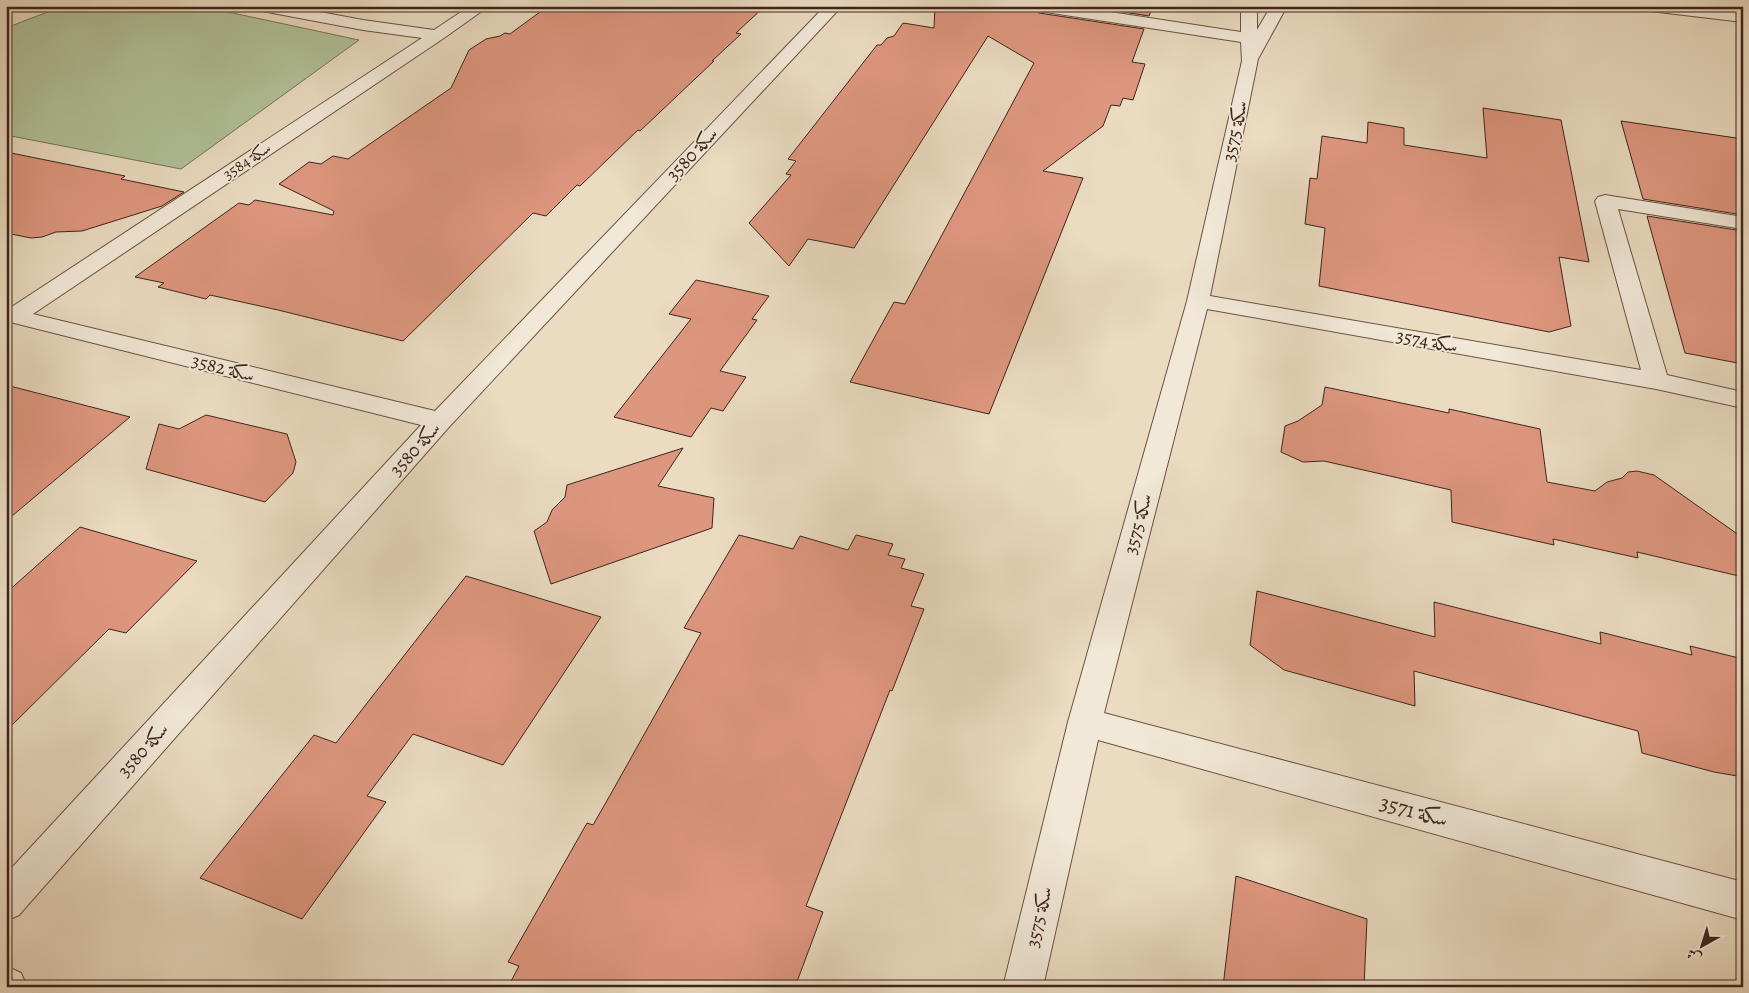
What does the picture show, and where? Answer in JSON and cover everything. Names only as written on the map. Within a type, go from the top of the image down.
[{"type":"street","points":[[262,6],[363,25],[438,35]]},
{"type":"street","name":"سكة 3584","points":[[10,315],[481,6]]},
{"type":"street","name":"سكة 3580","points":[[6,902],[440,421],[834,6]]},
{"type":"street","points":[[1038,6],[1250,49]]},
{"type":"street","name":"سكة 3575","points":[[1023,987],[1084,722],[1198,301],[1250,49],[1249,6]]},
{"type":"street","name":"سكة 3575","points":[[1250,49],[1279,6]]},
{"type":"street","points":[[1650,6],[1743,18]]},
{"type":"street","points":[[1656,381],[1605,201],[1743,223]]},
{"type":"street","name":"سكة 3574","points":[[1198,301],[1656,381],[1743,400]]},
{"type":"street","name":"سكة 3582","points":[[10,315],[440,421]]},
{"type":"street","name":"سكة 3571","points":[[1084,722],[1743,901]]},
{"type":"green space","points":[[63,6],[200,6],[359,40],[181,169],[6,135],[6,28]]},
{"type":"building","points":[[548,6],[765,6],[736,33],[741,34],[712,61],[714,61],[640,131],[638,130],[580,186],[577,185],[546,216],[533,213],[403,341],[210,295],[206,299],[158,287],[164,283],[135,277],[239,203],[249,205],[255,200],[333,215],[334,211],[279,184],[309,162],[321,164],[333,156],[348,159],[451,88],[469,50],[486,39],[505,33],[510,34]]},
{"type":"building","points":[[935,6],[1029,6],[1039,13],[1144,29],[1132,62],[1145,64],[1133,100],[1123,98],[1120,106],[1111,105],[1103,126],[1043,171],[1083,178],[989,414],[850,382],[894,302],[905,304],[1034,63],[988,36],[854,248],[808,239],[789,266],[749,223],[791,175],[786,174],[796,161],[788,159],[877,45],[881,45],[887,38],[894,36],[903,23],[934,28]]},
{"type":"building","points":[[1085,6],[1153,6],[1149,16]]},
{"type":"building","points":[[1483,108],[1561,120],[1589,262],[1559,257],[1571,326],[1549,332],[1319,286],[1325,228],[1305,224],[1310,178],[1317,179],[1322,136],[1367,143],[1368,122],[1404,128],[1404,145],[1487,158]]},
{"type":"building","points":[[1621,121],[1743,139],[1743,215],[1643,199]]},
{"type":"building","points":[[6,152],[125,176],[121,179],[184,192],[162,206],[82,231],[56,232],[42,237],[31,238],[6,233]]},
{"type":"building","points":[[1647,216],[1743,231],[1743,364],[1685,353]]},
{"type":"building","points":[[696,280],[769,296],[752,319],[757,320],[720,371],[746,377],[723,411],[711,408],[691,437],[614,417],[691,319],[669,314]]},
{"type":"building","points":[[6,385],[130,417],[6,521]]},
{"type":"building","points":[[1325,387],[1449,413],[1449,409],[1540,429],[1547,482],[1595,491],[1607,482],[1622,478],[1628,472],[1637,471],[1654,475],[1743,538],[1743,577],[1637,552],[1638,558],[1553,539],[1554,545],[1452,522],[1451,490],[1324,461],[1303,462],[1281,452],[1285,426],[1298,421],[1322,405]]},
{"type":"building","points":[[206,415],[287,434],[296,462],[293,473],[265,502],[146,469],[159,424],[179,429]]},
{"type":"building","points":[[683,448],[658,486],[714,498],[712,528],[551,584],[534,531],[547,522],[552,510],[565,497],[567,485]]},
{"type":"building","points":[[80,527],[197,561],[126,633],[109,629],[6,731],[6,593]]},
{"type":"building","points":[[739,535],[793,549],[800,536],[848,550],[856,535],[893,544],[888,555],[905,559],[901,568],[924,574],[911,606],[924,609],[892,691],[890,690],[806,906],[823,912],[795,987],[508,987],[519,966],[508,962],[587,823],[593,825],[701,633],[684,628]]},
{"type":"building","points":[[466,576],[601,617],[503,765],[413,734],[367,796],[386,802],[302,919],[200,878],[314,735],[336,743]]},
{"type":"building","points":[[1257,591],[1435,637],[1434,602],[1601,644],[1600,632],[1692,655],[1690,646],[1743,659],[1743,777],[1714,772],[1642,753],[1638,731],[1414,671],[1415,706],[1284,670],[1250,645]]},
{"type":"building","points":[[1236,876],[1367,919],[1364,987],[1223,987]]}]
